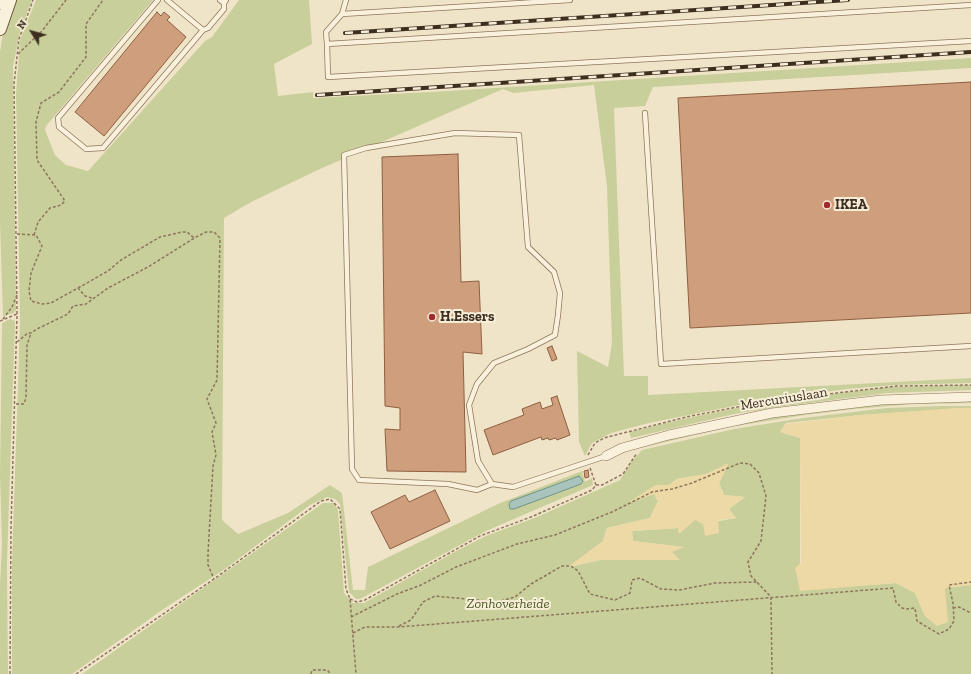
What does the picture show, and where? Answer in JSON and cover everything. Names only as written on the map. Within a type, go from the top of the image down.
[{"type":"main road","points":[[0,29],[10,0]]},
{"type":"street","name":"Mercuriuslaan","points":[[606,456],[622,448],[669,435],[772,413],[881,400],[971,397]]},
{"type":"lane","points":[[158,0],[58,118],[59,127],[86,149],[104,148],[203,30],[208,28],[224,9],[224,1]]},
{"type":"lane","points":[[167,0],[203,30]]},
{"type":"lane","points":[[346,0],[342,14],[326,32],[328,77],[971,41]]},
{"type":"lane","points":[[342,14],[570,0]]},
{"type":"lane","points":[[327,44],[971,5]]},
{"type":"lane","points":[[645,113],[661,364],[971,346]]},
{"type":"lane","points":[[492,484],[478,461],[469,406],[477,384],[494,363],[528,349],[555,335],[560,293],[554,272],[528,247],[520,135],[455,132],[366,148],[344,155],[352,469],[359,480],[448,484],[477,490],[492,484],[513,487],[606,456]]},
{"type":"path","points":[[10,674],[11,528],[17,342],[17,234],[14,84],[19,39],[33,0]]},
{"type":"path","points":[[17,54],[42,31],[66,0]]},
{"type":"path","points":[[17,234],[36,235],[42,246],[31,272],[29,291],[31,301],[42,304],[51,303],[108,271],[121,260],[160,237],[187,232],[194,238]]},
{"type":"path","points":[[17,342],[28,333],[31,333],[68,314],[73,306],[86,304],[92,298],[148,267],[194,238],[206,232],[214,232],[220,238],[217,380],[207,399],[216,423],[212,432],[216,455],[213,466],[208,553],[208,565],[214,579]]},
{"type":"path","points":[[78,288],[85,296],[92,298]]},
{"type":"path","points":[[3,319],[12,307],[17,294]]},
{"type":"path","points":[[0,321],[17,314]]},
{"type":"path","points":[[16,404],[24,404],[26,398],[27,345],[31,333]]},
{"type":"path","points":[[350,599],[357,602],[365,600],[480,536],[531,517],[592,490],[596,485],[602,485],[623,474],[640,449]]},
{"type":"path","points":[[351,617],[397,594],[421,585],[456,567],[517,544],[555,535],[612,512],[652,492],[672,489],[692,483],[740,463],[750,464],[759,473],[766,496],[761,541],[748,562],[751,576],[771,597],[772,674]]},
{"type":"path","points":[[77,674],[214,579],[321,501],[330,499],[340,509],[346,589],[350,599],[356,674]]},
{"type":"path","points":[[398,627],[411,620],[423,602],[435,596],[497,602],[515,597],[531,584],[562,566],[571,566],[578,571],[590,594],[615,600],[630,593],[632,580],[640,578],[661,589],[679,590],[714,583],[735,581],[757,582]]},
{"type":"path","points":[[353,633],[365,627],[398,627],[893,588],[896,602],[902,608],[915,608],[917,621],[939,634],[949,629],[954,621],[950,585],[971,582]]},
{"type":"path","points":[[953,608],[958,607],[971,613]]},
{"type":"path","points":[[311,674],[312,670],[326,670],[331,674]]},
{"type":"green space","points":[[12,0],[32,0],[20,31],[13,67],[16,310],[14,313],[3,316],[0,222],[0,52],[4,27]]},
{"type":"green space","points":[[36,0],[153,0],[46,126],[45,130],[55,155],[66,165],[88,171],[205,41],[212,37],[239,0],[309,0],[312,44],[274,64],[278,96],[313,92],[313,98],[431,92],[971,58],[971,68],[653,87],[645,106],[614,108],[624,376],[648,376],[648,395],[971,378],[971,383],[895,385],[847,389],[759,401],[649,423],[611,433],[592,443],[585,456],[579,442],[577,351],[608,367],[612,343],[607,186],[594,85],[513,93],[503,89],[320,169],[251,202],[224,218],[222,520],[238,534],[288,513],[330,485],[342,493],[353,590],[365,590],[368,567],[498,504],[582,471],[585,482],[592,478],[593,485],[486,531],[360,599],[356,599],[349,592],[340,504],[335,499],[327,497],[310,505],[225,569],[165,608],[72,674],[12,674],[12,563],[20,322],[16,93],[20,40]]},
{"type":"green space","points":[[10,319],[15,321],[15,324],[7,562],[8,674],[0,674],[0,585],[2,544],[0,475],[2,323]]},
{"type":"green space","points":[[971,385],[971,390],[888,393],[785,406],[734,414],[631,438],[629,432],[766,402],[889,387]]},
{"type":"green space","points":[[971,401],[971,403],[915,404],[805,415],[729,427],[640,448],[645,445],[729,426],[772,418],[852,407],[926,402]]},
{"type":"green space","name":"Zonhoverheide","points":[[971,406],[971,408],[861,415],[786,423],[780,432],[800,438],[800,590],[896,583],[915,593],[925,616],[945,588],[971,585],[971,674],[82,674],[323,503],[334,503],[338,510],[344,593],[353,603],[364,603],[486,536],[537,517],[620,480],[632,461],[642,450],[734,429],[803,418],[887,408]],"holes":[[[728,464],[719,483],[724,495],[745,497],[729,509],[736,518],[703,524],[695,519],[679,533],[678,528],[632,531],[633,541],[683,547],[671,552],[679,560],[600,560],[569,567],[603,541],[607,528],[650,518],[658,501],[654,494],[630,502],[656,485],[669,485],[677,479],[706,474]]]},
{"type":"sand","points":[[971,408],[971,585],[945,588],[948,622],[937,626],[925,616],[915,593],[896,583],[800,591],[795,568],[801,563],[800,438],[780,432],[786,424],[861,415]]},
{"type":"sand","points":[[729,463],[719,483],[723,495],[745,497],[729,509],[736,518],[718,520],[719,533],[705,536],[703,524],[695,520],[679,534],[678,528],[632,531],[633,541],[684,547],[672,552],[680,560],[600,560],[568,567],[603,541],[607,528],[650,518],[658,501],[654,494],[627,503],[656,485],[669,485],[677,479],[706,474]]},
{"type":"water","points":[[579,476],[583,481],[581,484],[514,509],[510,509],[509,504],[511,501]]},
{"type":"building","points":[[157,12],[161,16],[164,12],[170,17],[167,20],[186,37],[104,136],[75,112]]},
{"type":"building","name":"IKEA","points":[[971,82],[971,313],[690,328],[678,98]]},
{"type":"building","name":"H.Essers","points":[[458,154],[461,282],[479,281],[482,354],[463,352],[466,472],[387,471],[385,429],[400,430],[400,408],[385,406],[382,157]]},
{"type":"building","points":[[552,346],[557,359],[552,361],[547,348]]},
{"type":"building","points":[[557,396],[570,435],[557,440],[556,438],[549,440],[548,438],[542,440],[541,437],[493,455],[484,430],[524,415],[522,409],[540,402],[542,409],[553,405],[551,398]]},
{"type":"building","points":[[588,470],[589,477],[585,478],[584,471]]},
{"type":"building","points":[[435,490],[450,521],[390,549],[371,512],[405,495],[409,502]]},
{"type":"railway","points":[[345,33],[848,0]]},
{"type":"railway","points":[[317,95],[971,52]]},
{"type":"place","name":"IKEA","points":[[827,205]]},
{"type":"place","name":"H.Essers","points":[[432,317]]}]
